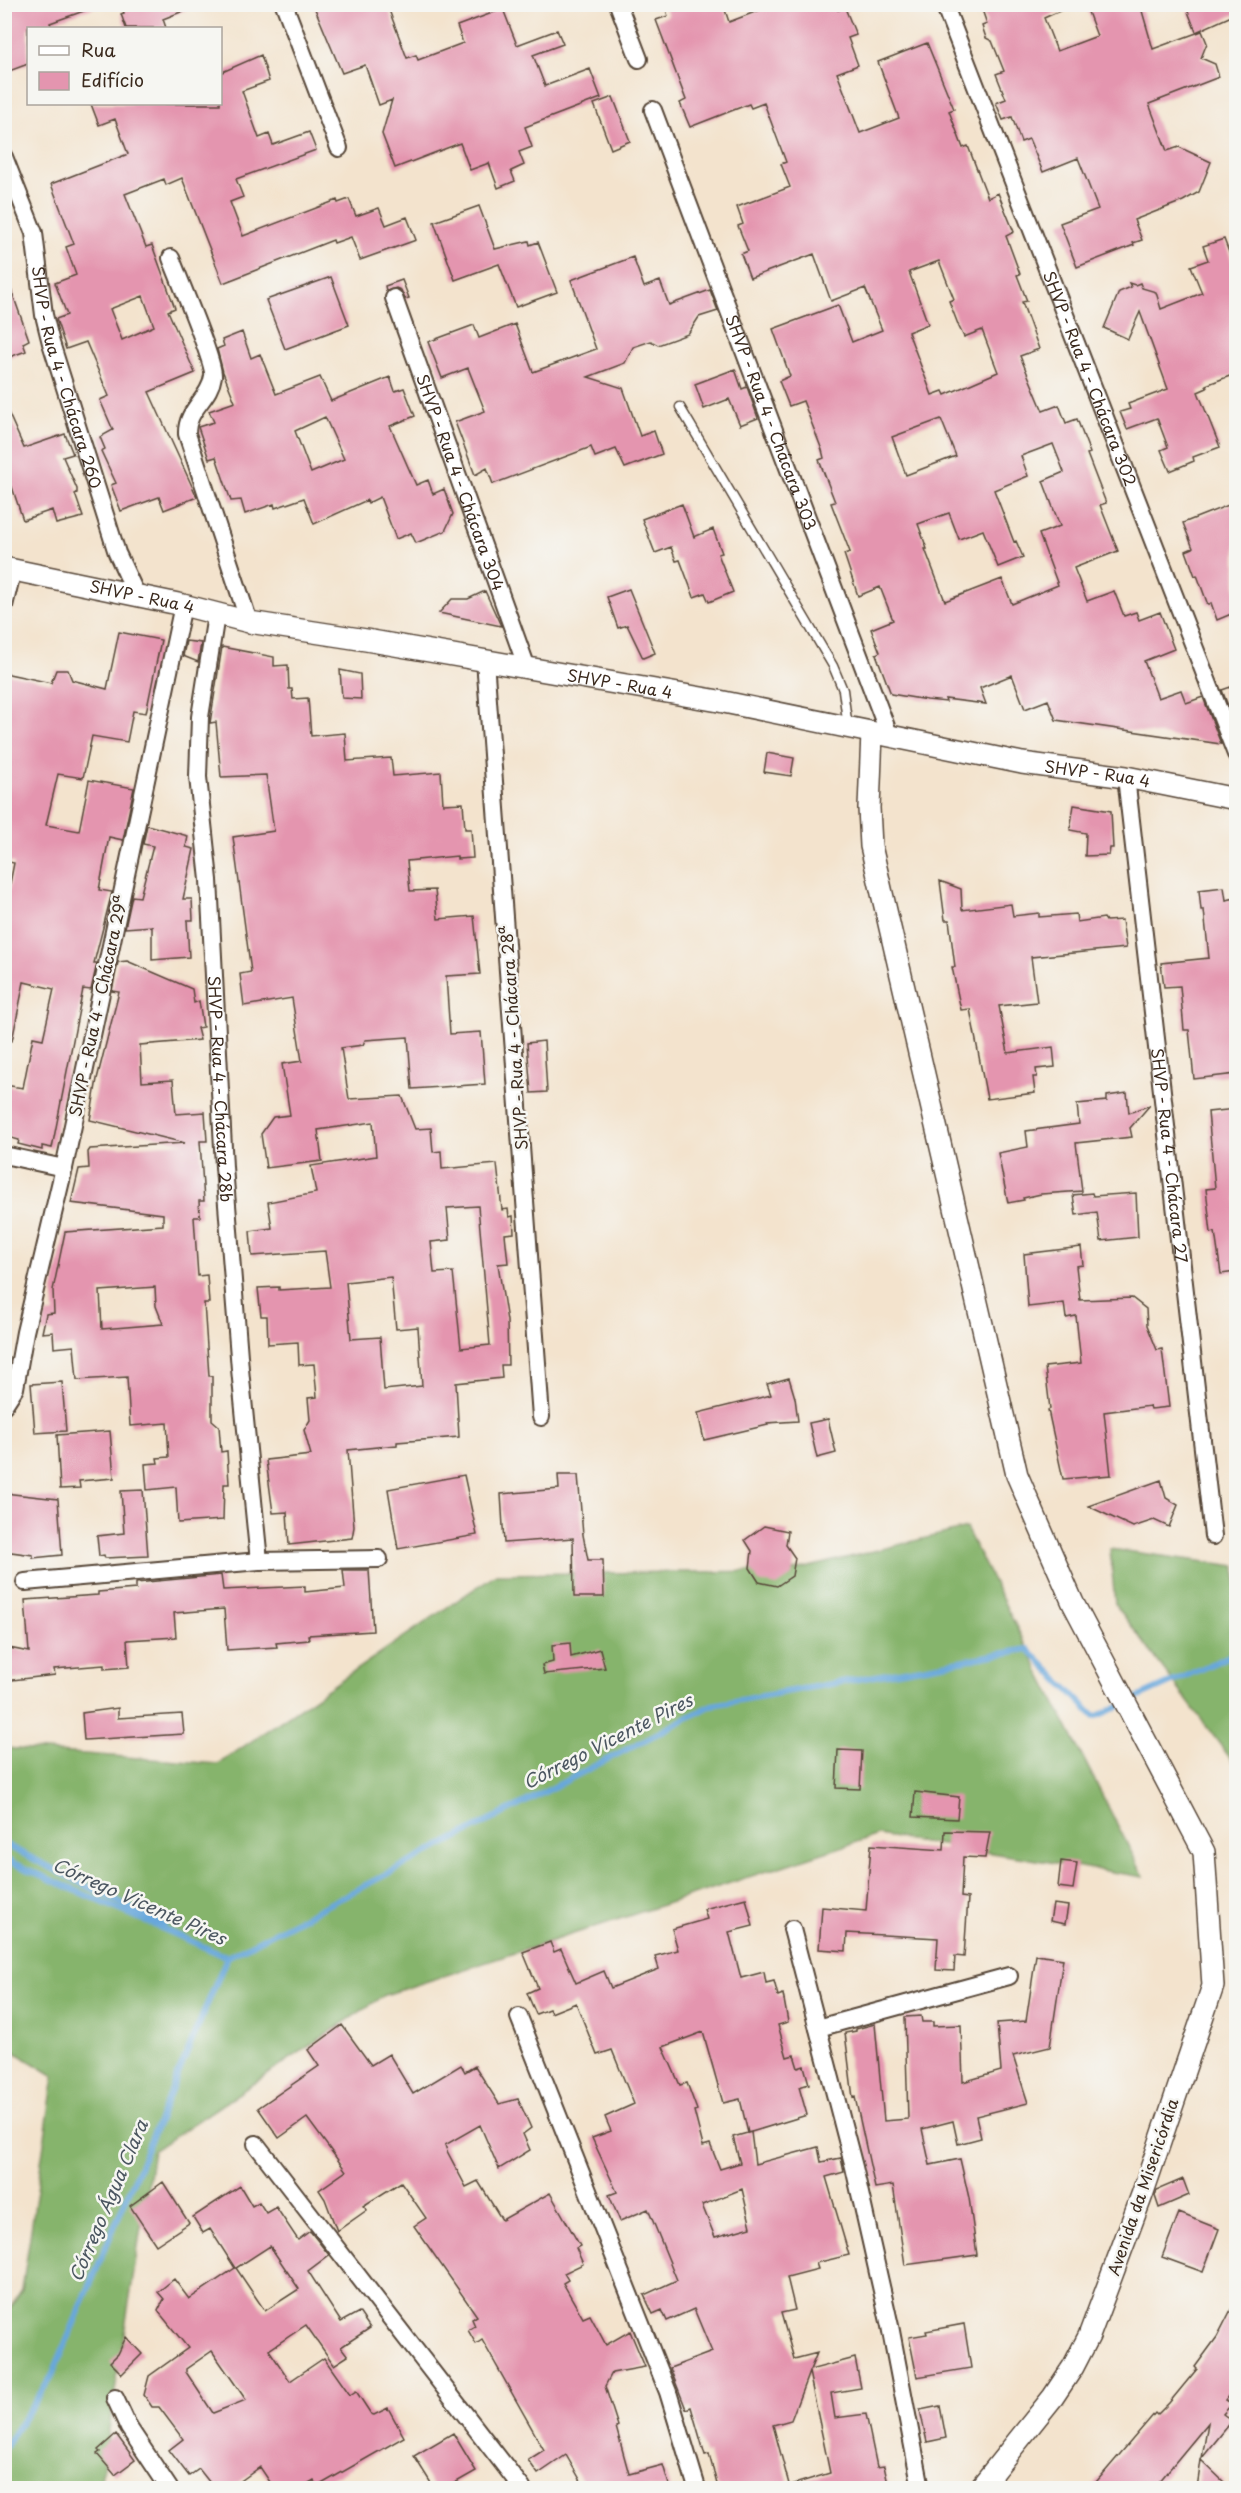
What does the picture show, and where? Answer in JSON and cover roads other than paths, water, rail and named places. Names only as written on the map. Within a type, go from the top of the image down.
[{"type":"street","points":[[284,4],[339,148]]},
{"type":"street","points":[[618,4],[639,58]]},
{"type":"street","name":"SHVP - Rua 4 - Chácara 302","points":[[944,4],[1236,754]]},
{"type":"street","name":"SHVP - Rua 4 - Chácara 303","points":[[653,110],[881,735]]},
{"type":"street","name":"SHVP - Rua 4 - Chácara 260","points":[[4,157],[34,233],[44,315],[51,343],[117,554],[137,596]]},
{"type":"street","points":[[171,258],[213,370],[208,390],[188,420],[187,434],[249,622]]},
{"type":"street","name":"SHVP - Rua 4 - Chácara 304","points":[[394,298],[527,668]]},
{"type":"street","points":[[4,606],[9,568]]},
{"type":"street","name":"SHVP - Rua 4","points":[[9,568],[183,604],[216,615],[249,622],[720,701],[1022,763],[1126,777],[1236,799]]},
{"type":"street","name":"SHVP - Rua 4 - Chácara 29ª","points":[[4,1405],[15,1388],[25,1332],[64,1168],[183,604]]},
{"type":"street","name":"SHVP - Rua 4 - Chácara 28b","points":[[216,615],[200,717],[198,777],[209,880],[227,1202],[259,1561]]},
{"type":"street","name":"SHVP - Rua 4 - Chácara 28ª","points":[[485,660],[541,1417]]},
{"type":"street","name":"Avenida da Misericórdia","points":[[881,735],[869,808],[872,846],[1017,1475],[1073,1603],[1204,1852],[1213,1986],[1142,2194],[1089,2336],[1053,2397],[980,2488]]},
{"type":"street","name":"SHVP - Rua 4 - Chácara 27","points":[[1126,777],[1213,1536]]},
{"type":"street","points":[[4,1155],[64,1168]]},
{"type":"street","points":[[25,1582],[259,1561],[379,1558]]},
{"type":"street","points":[[792,1929],[870,2235],[921,2488]]},
{"type":"street","points":[[818,2028],[1009,1976]]},
{"type":"street","points":[[519,2017],[668,2392],[697,2488]]},
{"type":"street","points":[[256,2144],[522,2488]]},
{"type":"street","points":[[115,2397],[129,2428],[170,2488]]},
{"type":"lane","points":[[680,407],[833,666],[843,690],[848,728]]},
{"type":"waterway","name":"Córrego Vicente Pires","points":[[4,1859],[227,1957],[712,1705],[1028,1649],[1095,1717],[1236,1653]]},
{"type":"waterway","points":[[4,1844],[164,1925]]},
{"type":"waterway","name":"Córrego Água Clara","points":[[4,2448],[52,2376],[227,1957],[224,1955]]}]
